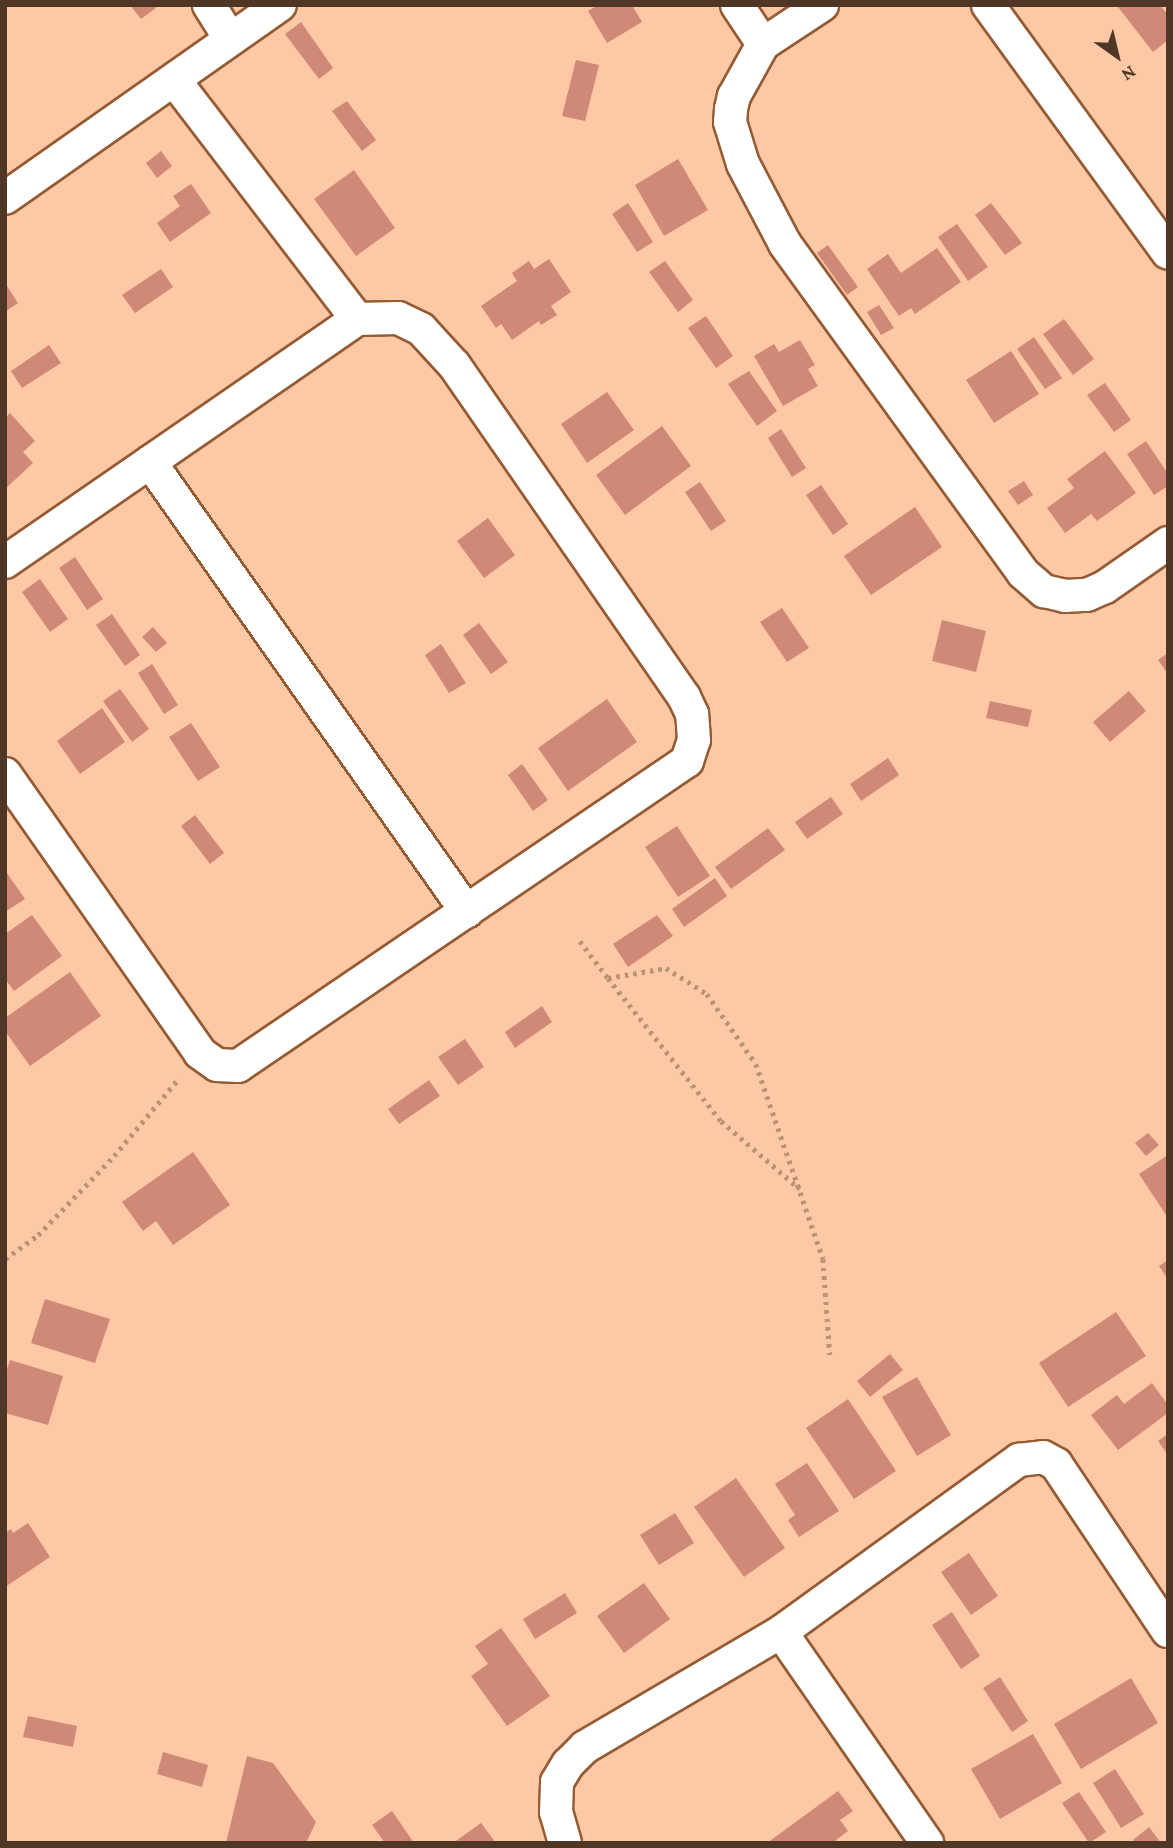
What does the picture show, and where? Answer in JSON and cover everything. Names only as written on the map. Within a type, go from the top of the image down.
[{"type":"street","points":[[209,5],[230,38]]},
{"type":"street","points":[[5,198],[280,5]]},
{"type":"street","points":[[737,5],[763,44]]},
{"type":"street","points":[[822,5],[763,44],[734,96],[731,109],[730,122],[743,164],[785,244],[1023,573],[1044,591],[1065,596],[1087,595],[1105,587],[1168,542]]},
{"type":"street","points":[[988,5],[1168,254]]},
{"type":"street","points":[[174,80],[357,319]]},
{"type":"street","points":[[5,562],[357,319],[398,318],[421,329],[454,365],[684,697],[692,714],[694,740],[687,761],[467,912],[245,1063],[217,1065],[200,1053],[5,774]]},
{"type":"street","points":[[150,462],[467,912]]},
{"type":"street","points":[[565,1843],[556,1812],[557,1782],[568,1764],[585,1747],[781,1632],[1019,1460],[1031,1457],[1049,1460],[1065,1475],[1168,1631]]},
{"type":"street","points":[[781,1632],[927,1843]]},
{"type":"path","points":[[580,941],[721,1121],[800,1190]]},
{"type":"path","points":[[608,978],[666,968],[708,994],[756,1065],[823,1259],[830,1354]]},
{"type":"path","points":[[5,1259],[48,1225],[114,1156],[178,1078]]},
{"type":"building","points":[[130,5],[154,5],[156,8],[141,19]]},
{"type":"building","points":[[598,5],[632,5],[642,22],[607,43],[588,11]]},
{"type":"building","points":[[1160,5],[1168,15],[1168,40],[1153,52],[1118,7]]},
{"type":"building","points":[[301,22],[333,68],[319,79],[285,34]]},
{"type":"building","points":[[576,60],[599,65],[585,121],[562,116]]},
{"type":"building","points":[[347,101],[376,140],[362,151],[332,111]]},
{"type":"building","points":[[161,151],[172,166],[157,178],[146,163]]},
{"type":"building","points":[[678,159],[708,210],[664,236],[635,185]]},
{"type":"building","points":[[354,170],[395,228],[356,256],[314,199]]},
{"type":"building","points":[[191,184],[211,213],[170,242],[157,223],[180,206],[173,196]]},
{"type":"building","points":[[628,203],[653,242],[637,252],[612,214]]},
{"type":"building","points":[[991,203],[1022,243],[1005,255],[975,215]]},
{"type":"building","points":[[957,224],[988,267],[968,281],[938,237]]},
{"type":"building","points":[[828,245],[858,287],[847,295],[817,253]]},
{"type":"building","points":[[937,248],[961,282],[915,314],[911,308],[899,316],[867,269],[888,254],[901,273]]},
{"type":"building","points":[[549,259],[571,292],[551,306],[557,315],[541,325],[539,321],[512,340],[501,324],[496,328],[481,306],[517,281],[512,273],[529,261],[534,269]]},
{"type":"building","points":[[665,261],[693,300],[678,312],[649,272]]},
{"type":"building","points":[[161,269],[173,287],[135,313],[122,295]]},
{"type":"building","points":[[5,283],[18,303],[5,312]]},
{"type":"building","points":[[879,305],[894,328],[881,335],[867,312]]},
{"type":"building","points":[[706,316],[733,356],[716,368],[688,328]]},
{"type":"building","points":[[1064,319],[1094,359],[1073,375],[1043,334]]},
{"type":"building","points":[[1034,337],[1062,378],[1045,389],[1017,349]]},
{"type":"building","points":[[800,340],[815,365],[808,369],[818,386],[783,406],[754,356],[774,344],[779,352]]},
{"type":"building","points":[[49,345],[61,363],[22,388],[11,371]]},
{"type":"building","points":[[1011,351],[1039,394],[994,423],[966,380]]},
{"type":"building","points":[[749,371],[777,411],[757,426],[728,384]]},
{"type":"building","points":[[1105,383],[1131,420],[1114,432],[1087,395]]},
{"type":"building","points":[[607,392],[634,430],[587,463],[561,424]]},
{"type":"building","points":[[10,413],[35,441],[23,452],[33,463],[5,489],[5,418]]},
{"type":"building","points":[[662,426],[691,466],[625,515],[596,475]]},
{"type":"building","points":[[781,429],[806,468],[792,477],[768,438]]},
{"type":"building","points":[[1146,441],[1168,474],[1168,486],[1154,495],[1127,454]]},
{"type":"building","points":[[1105,451],[1136,493],[1097,521],[1091,514],[1065,533],[1047,508],[1074,488],[1067,479]]},
{"type":"building","points":[[1024,481],[1033,495],[1018,505],[1008,491]]},
{"type":"building","points":[[700,482],[726,521],[711,531],[685,492]]},
{"type":"building","points":[[821,485],[848,524],[833,535],[806,495]]},
{"type":"building","points":[[915,507],[942,547],[871,595],[844,556]]},
{"type":"building","points":[[488,518],[515,555],[484,578],[457,541]]},
{"type":"building","points":[[75,557],[103,599],[87,610],[59,568]]},
{"type":"building","points":[[40,579],[68,619],[50,632],[22,592]]},
{"type":"building","points":[[782,608],[809,648],[787,662],[760,622]]},
{"type":"building","points":[[112,614],[140,655],[125,666],[96,625]]},
{"type":"building","points":[[942,620],[986,631],[976,672],[932,661]]},
{"type":"building","points":[[479,623],[508,662],[491,674],[463,635]]},
{"type":"building","points":[[153,627],[167,643],[156,652],[142,637]]},
{"type":"building","points":[[441,644],[466,683],[449,693],[425,655]]},
{"type":"building","points":[[1168,653],[1168,674],[1158,660]]},
{"type":"building","points":[[152,664],[178,705],[164,714],[138,673]]},
{"type":"building","points":[[120,689],[149,729],[132,742],[103,701]]},
{"type":"building","points":[[1129,691],[1146,711],[1110,742],[1093,722]]},
{"type":"building","points":[[607,699],[637,742],[568,791],[538,748]]},
{"type":"building","points":[[990,701],[1032,710],[1028,727],[986,718]]},
{"type":"building","points":[[102,708],[125,742],[80,774],[57,741]]},
{"type":"building","points":[[191,723],[220,767],[198,781],[169,737]]},
{"type":"building","points":[[888,758],[899,775],[861,801],[850,784]]},
{"type":"building","points":[[522,764],[548,800],[533,811],[508,775]]},
{"type":"building","points":[[831,797],[843,814],[807,839],[795,822]]},
{"type":"building","points":[[195,815],[224,853],[210,864],[181,826]]},
{"type":"building","points":[[677,826],[710,876],[678,897],[645,847]]},
{"type":"building","points":[[768,828],[785,850],[731,889],[715,867]]},
{"type":"building","points":[[5,870],[25,899],[5,912]]},
{"type":"building","points":[[715,878],[727,896],[684,927],[672,909]]},
{"type":"building","points":[[32,915],[62,956],[14,991],[5,979],[5,934]]},
{"type":"building","points":[[657,915],[673,936],[628,967],[613,944]]},
{"type":"building","points":[[70,972],[101,1016],[30,1066],[5,1031],[5,1018]]},
{"type":"building","points":[[542,1006],[552,1022],[515,1048],[505,1032]]},
{"type":"building","points":[[465,1039],[484,1067],[458,1085],[438,1057]]},
{"type":"building","points":[[429,1080],[440,1096],[399,1124],[388,1109]]},
{"type":"building","points":[[1148,1133],[1159,1145],[1146,1156],[1135,1143]]},
{"type":"building","points":[[193,1152],[230,1205],[173,1245],[156,1221],[143,1231],[122,1202]]},
{"type":"building","points":[[1168,1155],[1168,1218],[1139,1174]]},
{"type":"building","points":[[1168,1260],[1168,1279],[1159,1266]]},
{"type":"building","points":[[45,1299],[110,1319],[95,1363],[31,1343]]},
{"type":"building","points":[[1116,1312],[1146,1356],[1068,1407],[1039,1363]]},
{"type":"building","points":[[890,1354],[903,1370],[870,1397],[857,1381]]},
{"type":"building","points":[[10,1360],[63,1376],[48,1425],[5,1413],[5,1375]]},
{"type":"building","points":[[917,1377],[951,1435],[917,1456],[882,1397]]},
{"type":"building","points":[[1152,1383],[1168,1405],[1168,1413],[1118,1450],[1091,1415],[1117,1395],[1124,1404]]},
{"type":"building","points":[[848,1399],[896,1471],[854,1499],[806,1428]]},
{"type":"building","points":[[1168,1434],[1168,1455],[1158,1441]]},
{"type":"building","points":[[807,1463],[839,1511],[799,1537],[788,1520],[795,1515],[775,1484]]},
{"type":"building","points":[[736,1478],[785,1548],[744,1577],[694,1507]]},
{"type":"building","points":[[675,1513],[694,1543],[659,1565],[640,1535]]},
{"type":"building","points":[[28,1523],[50,1557],[5,1587],[5,1533],[11,1529],[13,1533]]},
{"type":"building","points":[[969,1553],[998,1596],[971,1615],[941,1572]]},
{"type":"building","points":[[644,1583],[670,1619],[624,1653],[597,1616]]},
{"type":"building","points":[[565,1593],[577,1613],[535,1639],[523,1619]]},
{"type":"building","points":[[952,1612],[980,1656],[961,1669],[932,1625]]},
{"type":"building","points":[[501,1628],[550,1696],[507,1726],[471,1676],[488,1664],[475,1646]]},
{"type":"building","points":[[1000,1677],[1028,1721],[1012,1732],[983,1688]]},
{"type":"building","points":[[1131,1678],[1158,1723],[1081,1769],[1054,1724]]},
{"type":"building","points":[[28,1716],[77,1726],[73,1747],[23,1737]]},
{"type":"building","points":[[1033,1734],[1062,1783],[1000,1819],[971,1769]]},
{"type":"building","points":[[163,1752],[208,1765],[202,1787],[157,1774]]},
{"type":"building","points":[[247,1756],[273,1763],[316,1822],[306,1843],[226,1843]]},
{"type":"building","points":[[1115,1769],[1144,1814],[1121,1828],[1093,1783]]},
{"type":"building","points":[[838,1791],[853,1811],[840,1820],[848,1831],[836,1840],[838,1843],[767,1843]]},
{"type":"building","points":[[1079,1792],[1106,1832],[1089,1843],[1062,1803]]},
{"type":"building","points":[[392,1811],[414,1843],[385,1843],[372,1825]]},
{"type":"building","points":[[481,1823],[496,1843],[453,1843]]},
{"type":"building","points":[[1149,1827],[1161,1843],[1135,1843],[1133,1840]]}]
